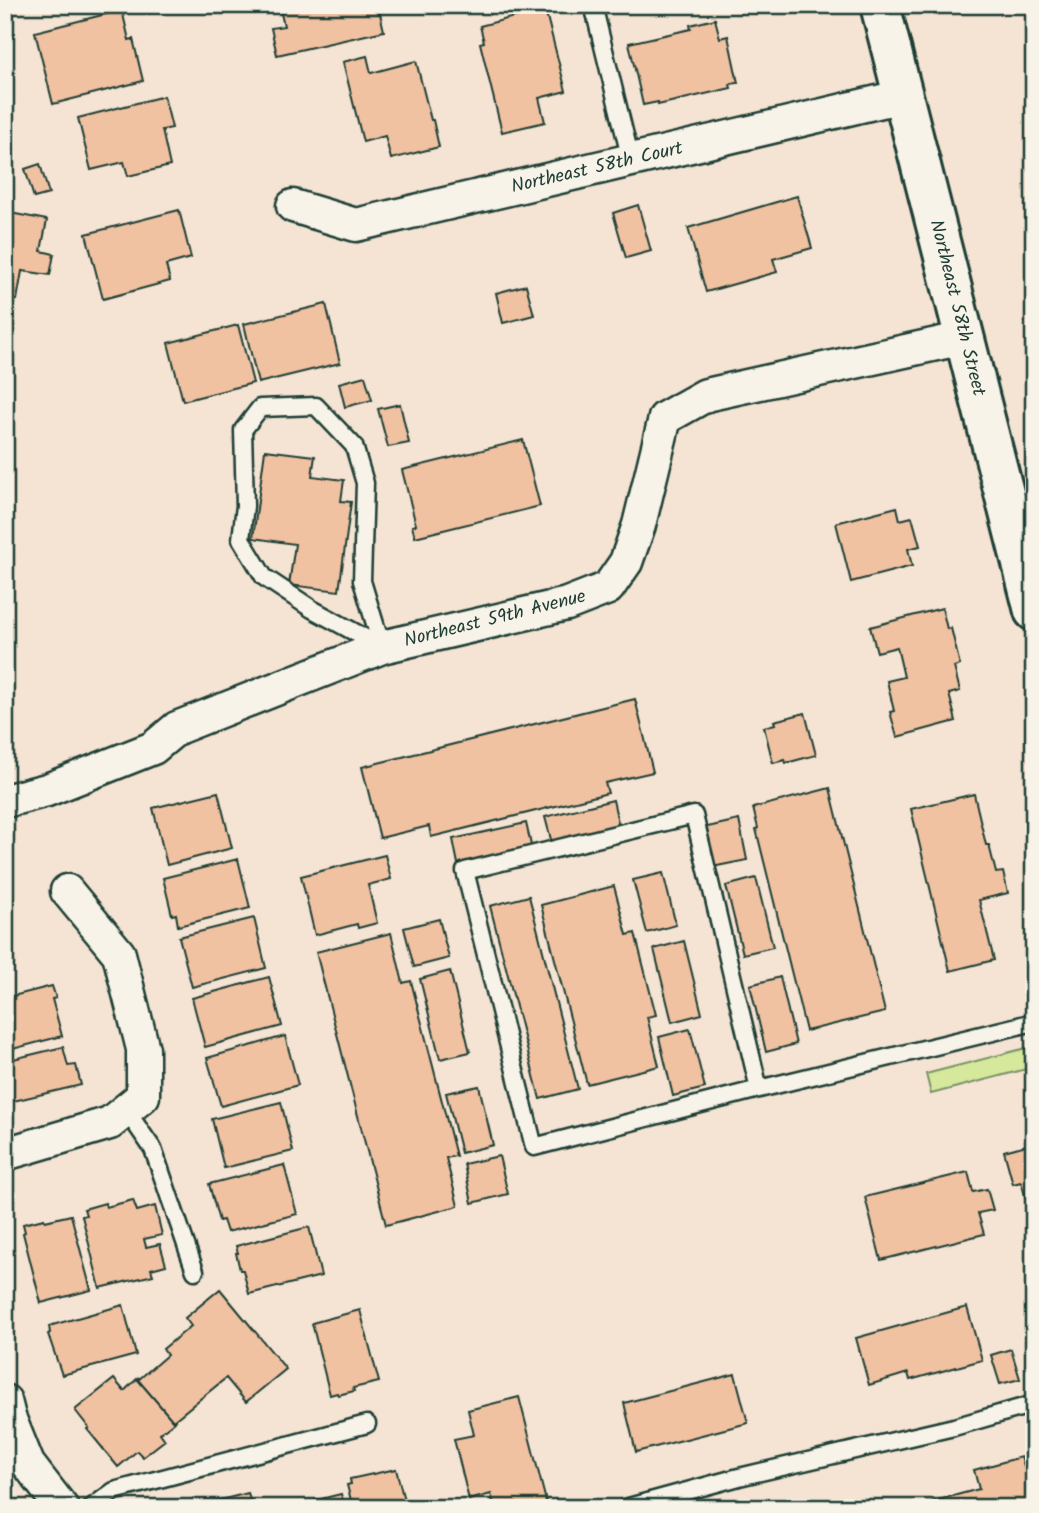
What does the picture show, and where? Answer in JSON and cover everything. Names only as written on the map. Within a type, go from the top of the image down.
[{"type":"street","name":"Northeast 58th Street","points":[[880,5],[1034,611]]},
{"type":"street","name":"Northeast 58th Court","points":[[293,206],[356,225],[903,96]]},
{"type":"street","name":"Northeast 59th Avenue","points":[[5,801],[47,790],[153,748],[177,728],[382,647],[567,604],[608,588],[626,562],[639,525],[665,418],[706,395],[964,338]]},
{"type":"street","points":[[5,1154],[110,1123],[135,1103],[143,1049],[119,954],[68,891]]},
{"type":"street","points":[[5,1401],[28,1464],[62,1508]]},
{"type":"lane","points":[[593,5],[631,160]]},
{"type":"lane","points":[[316,406],[354,446],[365,482],[362,581],[382,647],[312,609],[264,577],[241,539],[245,506],[243,430],[260,408],[316,406]]},
{"type":"lane","points":[[759,1089],[694,815],[466,871],[534,1147],[1034,1022]]},
{"type":"lane","points":[[135,1103],[195,1271]]},
{"type":"lane","points":[[625,1508],[739,1477],[954,1427],[1034,1404]]},
{"type":"lane","points":[[91,1508],[114,1490],[367,1424]]},
{"type":"green space","points":[[1034,1046],[1034,1067],[931,1094],[926,1074]]},
{"type":"building","points":[[279,5],[378,5],[384,31],[277,55],[271,28],[284,26]]},
{"type":"building","points":[[545,9],[566,91],[539,98],[545,122],[502,132],[480,43],[484,42],[480,26]]},
{"type":"building","points":[[122,10],[129,40],[133,39],[143,81],[53,104],[35,32]]},
{"type":"building","points":[[715,19],[720,38],[728,36],[738,83],[730,84],[731,88],[658,105],[658,102],[643,105],[629,43],[691,29],[690,25]]},
{"type":"building","points":[[367,56],[371,73],[416,61],[439,147],[391,159],[385,136],[363,142],[343,62]]},
{"type":"building","points":[[164,96],[172,128],[162,130],[170,166],[128,176],[124,162],[91,170],[78,118]]},
{"type":"building","points":[[40,164],[49,194],[34,198],[25,169]]},
{"type":"building","points":[[797,196],[812,248],[773,259],[777,272],[706,292],[688,228]]},
{"type":"building","points":[[638,205],[651,251],[626,258],[613,213]]},
{"type":"building","points":[[179,210],[191,258],[166,265],[170,281],[103,299],[86,234]]},
{"type":"building","points":[[5,212],[47,220],[41,251],[54,254],[50,275],[22,271],[17,300],[5,298]]},
{"type":"building","points":[[526,285],[534,315],[503,323],[496,293]]},
{"type":"building","points":[[326,304],[340,363],[258,383],[244,324]]},
{"type":"building","points":[[238,325],[253,383],[183,401],[168,343]]},
{"type":"building","points":[[365,376],[372,400],[345,407],[339,383]]},
{"type":"building","points":[[400,404],[409,443],[388,447],[378,409]]},
{"type":"building","points":[[523,440],[540,506],[415,537],[412,526],[416,525],[402,470]]},
{"type":"building","points":[[265,450],[315,456],[312,476],[344,480],[341,501],[351,502],[339,591],[289,585],[295,544],[253,538]]},
{"type":"building","points":[[897,507],[900,520],[912,517],[920,546],[908,549],[912,566],[851,582],[836,523]]},
{"type":"building","points":[[942,608],[947,629],[951,628],[960,665],[954,667],[960,691],[949,694],[956,721],[897,737],[890,712],[894,711],[887,681],[904,677],[897,647],[877,652],[870,627]]},
{"type":"building","points":[[635,699],[653,772],[605,783],[608,793],[431,837],[429,826],[380,838],[362,767]]},
{"type":"building","points":[[805,713],[816,755],[786,763],[785,760],[773,763],[764,727],[775,724],[774,721]]},
{"type":"building","points":[[830,788],[885,1012],[806,1031],[753,808]]},
{"type":"building","points":[[218,792],[232,848],[167,865],[153,808]]},
{"type":"building","points":[[974,794],[986,845],[989,845],[996,873],[1003,872],[1008,893],[979,900],[994,960],[950,971],[911,809]]},
{"type":"building","points":[[613,800],[620,831],[553,847],[545,817]]},
{"type":"building","points":[[739,820],[747,860],[712,867],[703,828]]},
{"type":"building","points":[[526,823],[533,854],[459,869],[453,839]]},
{"type":"building","points":[[385,855],[391,879],[368,885],[377,923],[358,928],[357,924],[315,935],[301,876]]},
{"type":"building","points":[[238,859],[250,908],[178,926],[176,914],[172,915],[163,878]]},
{"type":"building","points":[[663,873],[676,925],[647,933],[633,880]]},
{"type":"building","points":[[756,878],[773,947],[743,954],[726,886]]},
{"type":"building","points":[[614,886],[627,935],[635,933],[656,1015],[647,1017],[659,1066],[587,1084],[541,905]]},
{"type":"building","points":[[529,896],[578,1089],[540,1099],[490,906]]},
{"type":"building","points":[[254,918],[266,968],[192,987],[179,937]]},
{"type":"building","points":[[439,919],[449,958],[414,967],[404,928]]},
{"type":"building","points":[[391,933],[403,983],[411,981],[456,1156],[446,1158],[458,1206],[386,1225],[316,952]]},
{"type":"building","points":[[684,941],[702,1014],[672,1022],[654,949]]},
{"type":"building","points":[[450,971],[470,1052],[440,1059],[420,979]]},
{"type":"building","points":[[269,977],[282,1026],[205,1047],[192,998]]},
{"type":"building","points":[[780,977],[796,1044],[766,1052],[750,985]]},
{"type":"building","points":[[52,986],[56,998],[52,999],[62,1036],[5,1051],[5,998]]},
{"type":"building","points":[[690,1029],[705,1088],[673,1096],[659,1037]]},
{"type":"building","points":[[285,1036],[298,1085],[221,1106],[207,1058]]},
{"type":"building","points":[[63,1047],[68,1066],[76,1065],[81,1085],[5,1103],[5,1061]]},
{"type":"building","points":[[479,1086],[493,1145],[461,1153],[446,1093]]},
{"type":"building","points":[[281,1102],[293,1151],[224,1168],[212,1119]]},
{"type":"building","points":[[1034,1143],[1034,1210],[1032,1204],[1028,1205],[1021,1182],[1013,1184],[1004,1151]]},
{"type":"building","points":[[499,1156],[508,1194],[472,1203],[464,1164]]},
{"type":"building","points":[[284,1165],[297,1214],[227,1232],[223,1220],[219,1221],[209,1184]]},
{"type":"building","points":[[968,1172],[973,1192],[987,1189],[993,1210],[978,1213],[984,1234],[881,1260],[865,1197]]},
{"type":"building","points":[[133,1200],[137,1211],[155,1206],[162,1235],[144,1239],[146,1247],[160,1244],[166,1265],[151,1269],[153,1275],[100,1288],[82,1216],[86,1215],[84,1209],[105,1203],[106,1207]]},
{"type":"building","points":[[71,1215],[91,1290],[41,1303],[23,1224]]},
{"type":"building","points":[[309,1227],[321,1276],[249,1294],[243,1270],[240,1270],[236,1246]]},
{"type":"building","points":[[220,1289],[286,1369],[246,1402],[226,1378],[173,1421],[138,1380],[167,1355],[163,1349],[191,1326],[185,1318]]},
{"type":"building","points":[[123,1305],[136,1355],[62,1375],[48,1334],[49,1326]]},
{"type":"building","points":[[967,1307],[982,1360],[910,1380],[908,1373],[869,1385],[856,1338]]},
{"type":"building","points":[[360,1310],[379,1382],[353,1388],[354,1391],[330,1395],[312,1323]]},
{"type":"building","points":[[1011,1349],[1020,1379],[1000,1384],[991,1355]]},
{"type":"building","points":[[735,1374],[748,1423],[636,1452],[624,1403]]},
{"type":"building","points":[[139,1377],[138,1380],[175,1421],[160,1433],[165,1440],[143,1457],[137,1451],[118,1467],[75,1410],[114,1379],[124,1391]]},
{"type":"building","points":[[519,1397],[547,1505],[537,1508],[495,1508],[491,1494],[469,1500],[454,1439],[474,1435],[468,1410]]},
{"type":"building","points":[[1021,1457],[1034,1496],[1034,1508],[928,1508],[927,1503],[979,1489],[974,1470]]},
{"type":"building","points":[[396,1469],[406,1508],[353,1508],[347,1485],[351,1484],[350,1479]]},
{"type":"building","points":[[248,1493],[252,1508],[189,1508]]},
{"type":"building","points":[[341,1494],[345,1508],[284,1508]]}]
